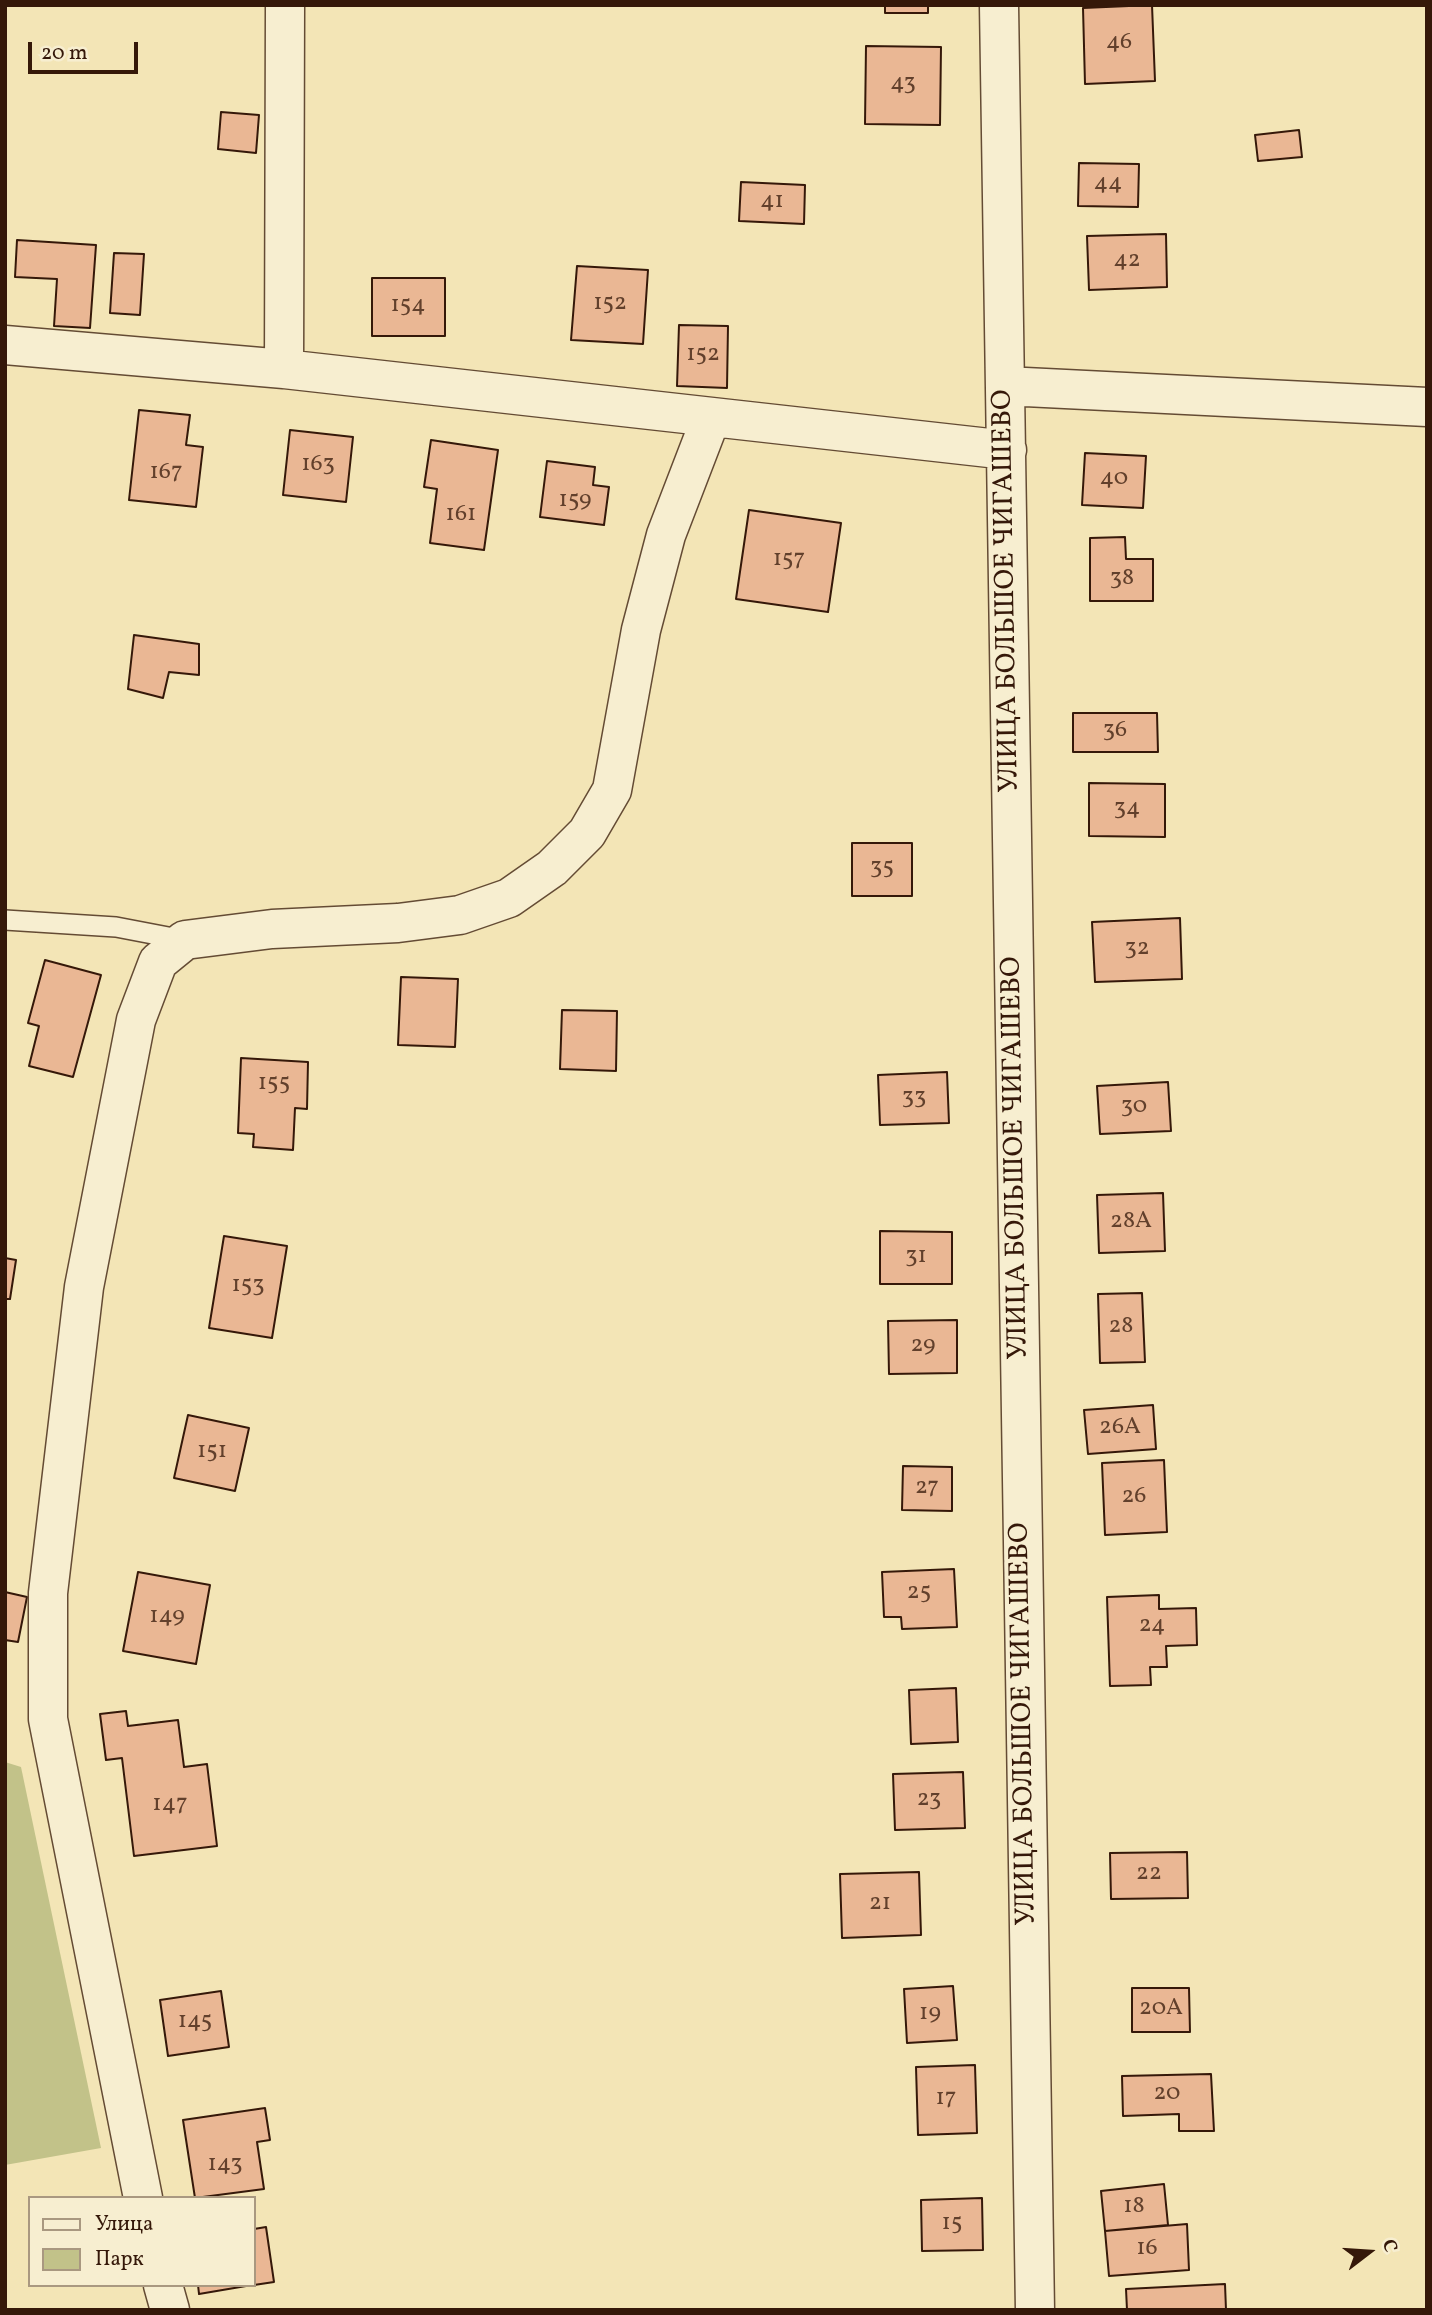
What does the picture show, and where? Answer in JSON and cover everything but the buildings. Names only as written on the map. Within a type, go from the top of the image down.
[{"type":"street","points":[[284,369],[285,5]]},
{"type":"street","name":"УЛИЦА БОЛЬШОЕ ЧИГАШЕВО","points":[[999,5],[1035,2310]]},
{"type":"street","points":[[5,345],[284,369],[1007,450]]},
{"type":"street","points":[[1005,386],[1427,407]]},
{"type":"street","points":[[143,2196],[48,1719],[48,1593],[84,1287],[136,1020],[158,962],[185,940],[272,929],[398,923],[460,915],[509,898],[552,868],[587,833],[612,790],[642,630],[663,547],[710,418]]},
{"type":"street","points":[[164,2287],[170,2310]]},
{"type":"lane","points":[[5,920],[116,927],[185,940]]},
{"type":"green space","points":[[5,1762],[21,1767],[101,2148],[5,2165]]}]
